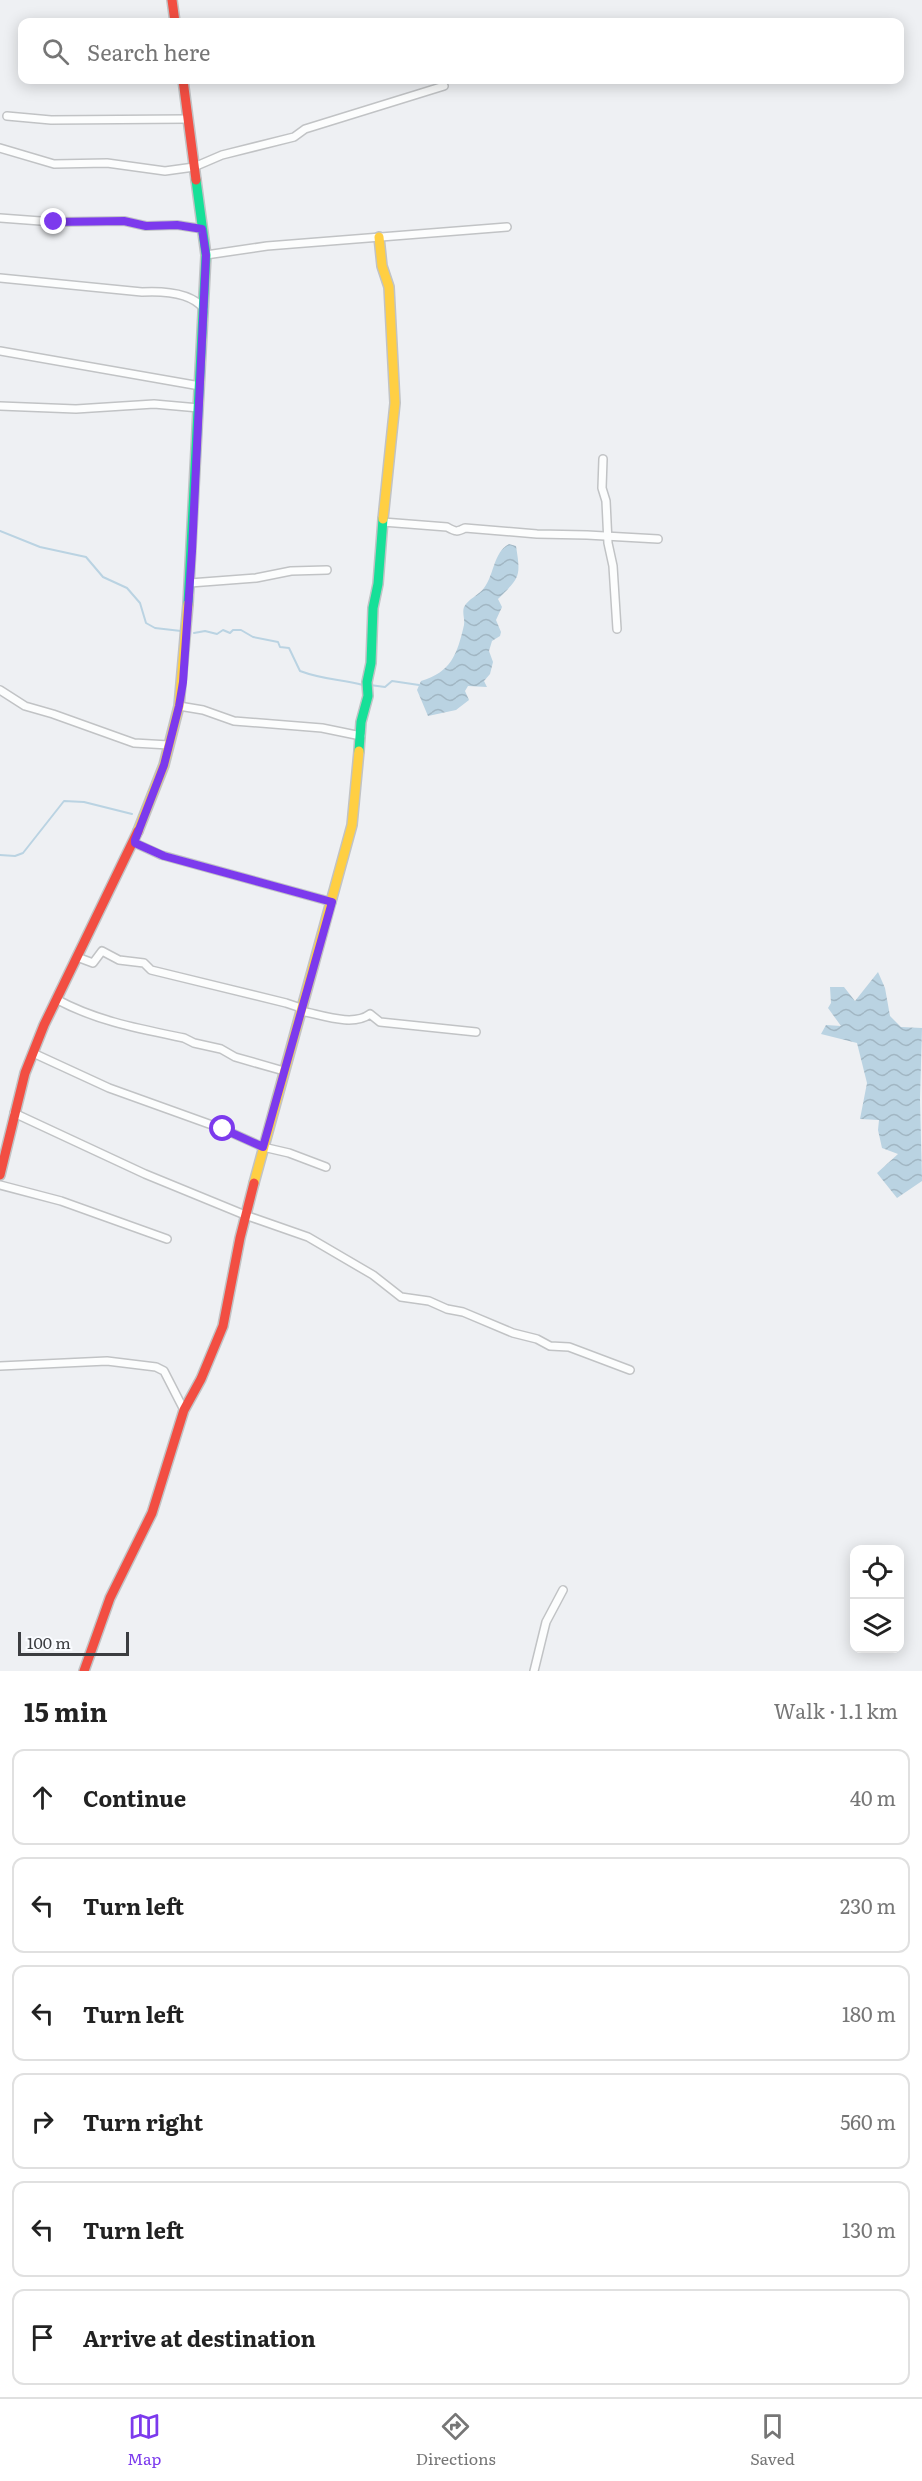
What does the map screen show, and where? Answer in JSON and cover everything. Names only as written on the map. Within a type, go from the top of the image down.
[{"type":"street","points":[[172,0],[174,18]]},
{"type":"street","points":[[0,1175],[4,1135],[14,1113],[33,1053],[56,999],[135,840],[150,803],[179,706],[190,583],[206,255],[184,84]]},
{"type":"street","points":[[0,148],[60,165],[107,163],[157,171],[194,167],[222,155],[294,137],[305,129],[444,86]]},
{"type":"street","points":[[7,116],[51,120],[188,119]]},
{"type":"street","points":[[0,218],[54,222],[124,221],[146,226],[177,225],[202,229]]},
{"type":"street","points":[[206,255],[267,246],[507,226]]},
{"type":"street","points":[[84,1671],[110,1598],[152,1513],[184,1410],[201,1379],[223,1326],[245,1215],[352,825],[361,736],[368,696],[373,608],[378,584],[394,407],[395,382],[389,287],[382,266],[380,237]]},
{"type":"street","points":[[0,278],[142,292],[159,291],[193,298],[204,309]]},
{"type":"street","points":[[0,351],[200,386]]},
{"type":"street","points":[[0,405],[77,409],[154,404],[199,408]]},
{"type":"street","points":[[603,459],[602,488],[606,501],[613,566],[617,629]]},
{"type":"street","points":[[383,522],[447,527],[454,531],[461,531],[465,528],[537,534],[658,539]]},
{"type":"street","points":[[190,583],[256,578],[291,571],[327,570]]},
{"type":"street","points":[[0,690],[23,705],[54,714],[111,736],[137,744],[169,745]]},
{"type":"street","points":[[179,706],[203,710],[234,721],[322,728],[361,736]]},
{"type":"street","points":[[135,840],[136,844],[164,856],[332,902]]},
{"type":"street","points":[[77,957],[93,963],[102,951],[119,960],[144,963],[151,970],[286,1003],[298,1007],[301,1011],[351,1020],[364,1018],[370,1014],[380,1022],[476,1032]]},
{"type":"street","points":[[56,999],[85,1013],[119,1024],[184,1038],[194,1043],[221,1049],[235,1057],[284,1071]]},
{"type":"street","points":[[33,1053],[110,1088],[223,1129],[263,1147],[289,1153],[326,1167]]},
{"type":"street","points":[[14,1113],[145,1174],[245,1215],[308,1237],[373,1275],[401,1297],[429,1301],[447,1309],[463,1312],[513,1333],[537,1339],[550,1346],[569,1347],[630,1370]]},
{"type":"street","points":[[0,1185],[69,1203],[167,1239]]},
{"type":"street","points":[[0,1366],[107,1361],[156,1367],[164,1371],[184,1410]]},
{"type":"street","points":[[534,1671],[546,1622],[563,1590]]},
{"type":"water","points":[[509,544],[516,546],[518,571],[515,581],[498,599],[502,607],[496,620],[501,632],[500,636],[492,641],[489,651],[493,662],[490,674],[484,681],[487,687],[468,686],[465,691],[469,700],[456,710],[428,716],[417,690],[421,681],[439,673],[451,661],[459,645],[464,625],[464,607],[484,588],[497,558]]},
{"type":"water","points":[[878,972],[885,988],[890,1016],[901,1027],[922,1028],[920,1099],[922,1181],[897,1198],[877,1173],[898,1154],[882,1148],[878,1130],[879,1120],[860,1119],[867,1083],[857,1043],[821,1034],[826,1025],[841,1026],[828,1008],[831,1003],[830,987],[844,987],[855,1001]]},
{"type":"waterway","points":[[0,531],[40,547],[86,557],[103,577],[127,588],[140,603],[146,623],[155,628],[181,631]]},
{"type":"waterway","points":[[194,633],[205,631],[217,634],[223,630],[230,633],[233,630],[241,630],[253,637],[278,642],[280,647],[289,648],[300,671],[363,685]]},
{"type":"waterway","points":[[370,685],[385,687],[392,681],[419,685]]},
{"type":"waterway","points":[[0,855],[15,856],[23,853],[64,801],[84,802],[132,814]]},
{"type":"traffic: fast","points":[[188,604],[206,255],[196,180]]},
{"type":"traffic: fast","points":[[359,751],[361,722],[368,696],[373,608],[378,584],[383,519]]},
{"type":"traffic: slow","points":[[379,237],[382,266],[389,287],[395,403],[383,519]]},
{"type":"traffic: slow","points":[[138,831],[164,765],[179,706],[188,604]]},
{"type":"traffic: slow","points":[[254,1183],[352,825],[359,751]]},
{"type":"traffic: jam","points":[[172,0],[174,18]]},
{"type":"traffic: jam","points":[[184,84],[196,180]]},
{"type":"traffic: jam","points":[[0,1175],[25,1073],[44,1025],[138,831]]},
{"type":"traffic: jam","points":[[84,1671],[110,1598],[152,1513],[184,1410],[201,1379],[223,1326],[240,1238],[254,1183]]},
{"type":"route","points":[[54,222],[124,221],[146,226],[177,225],[202,229],[206,255],[192,551],[183,682],[164,765],[135,843],[164,856],[332,902],[263,1147],[223,1129]]}]
